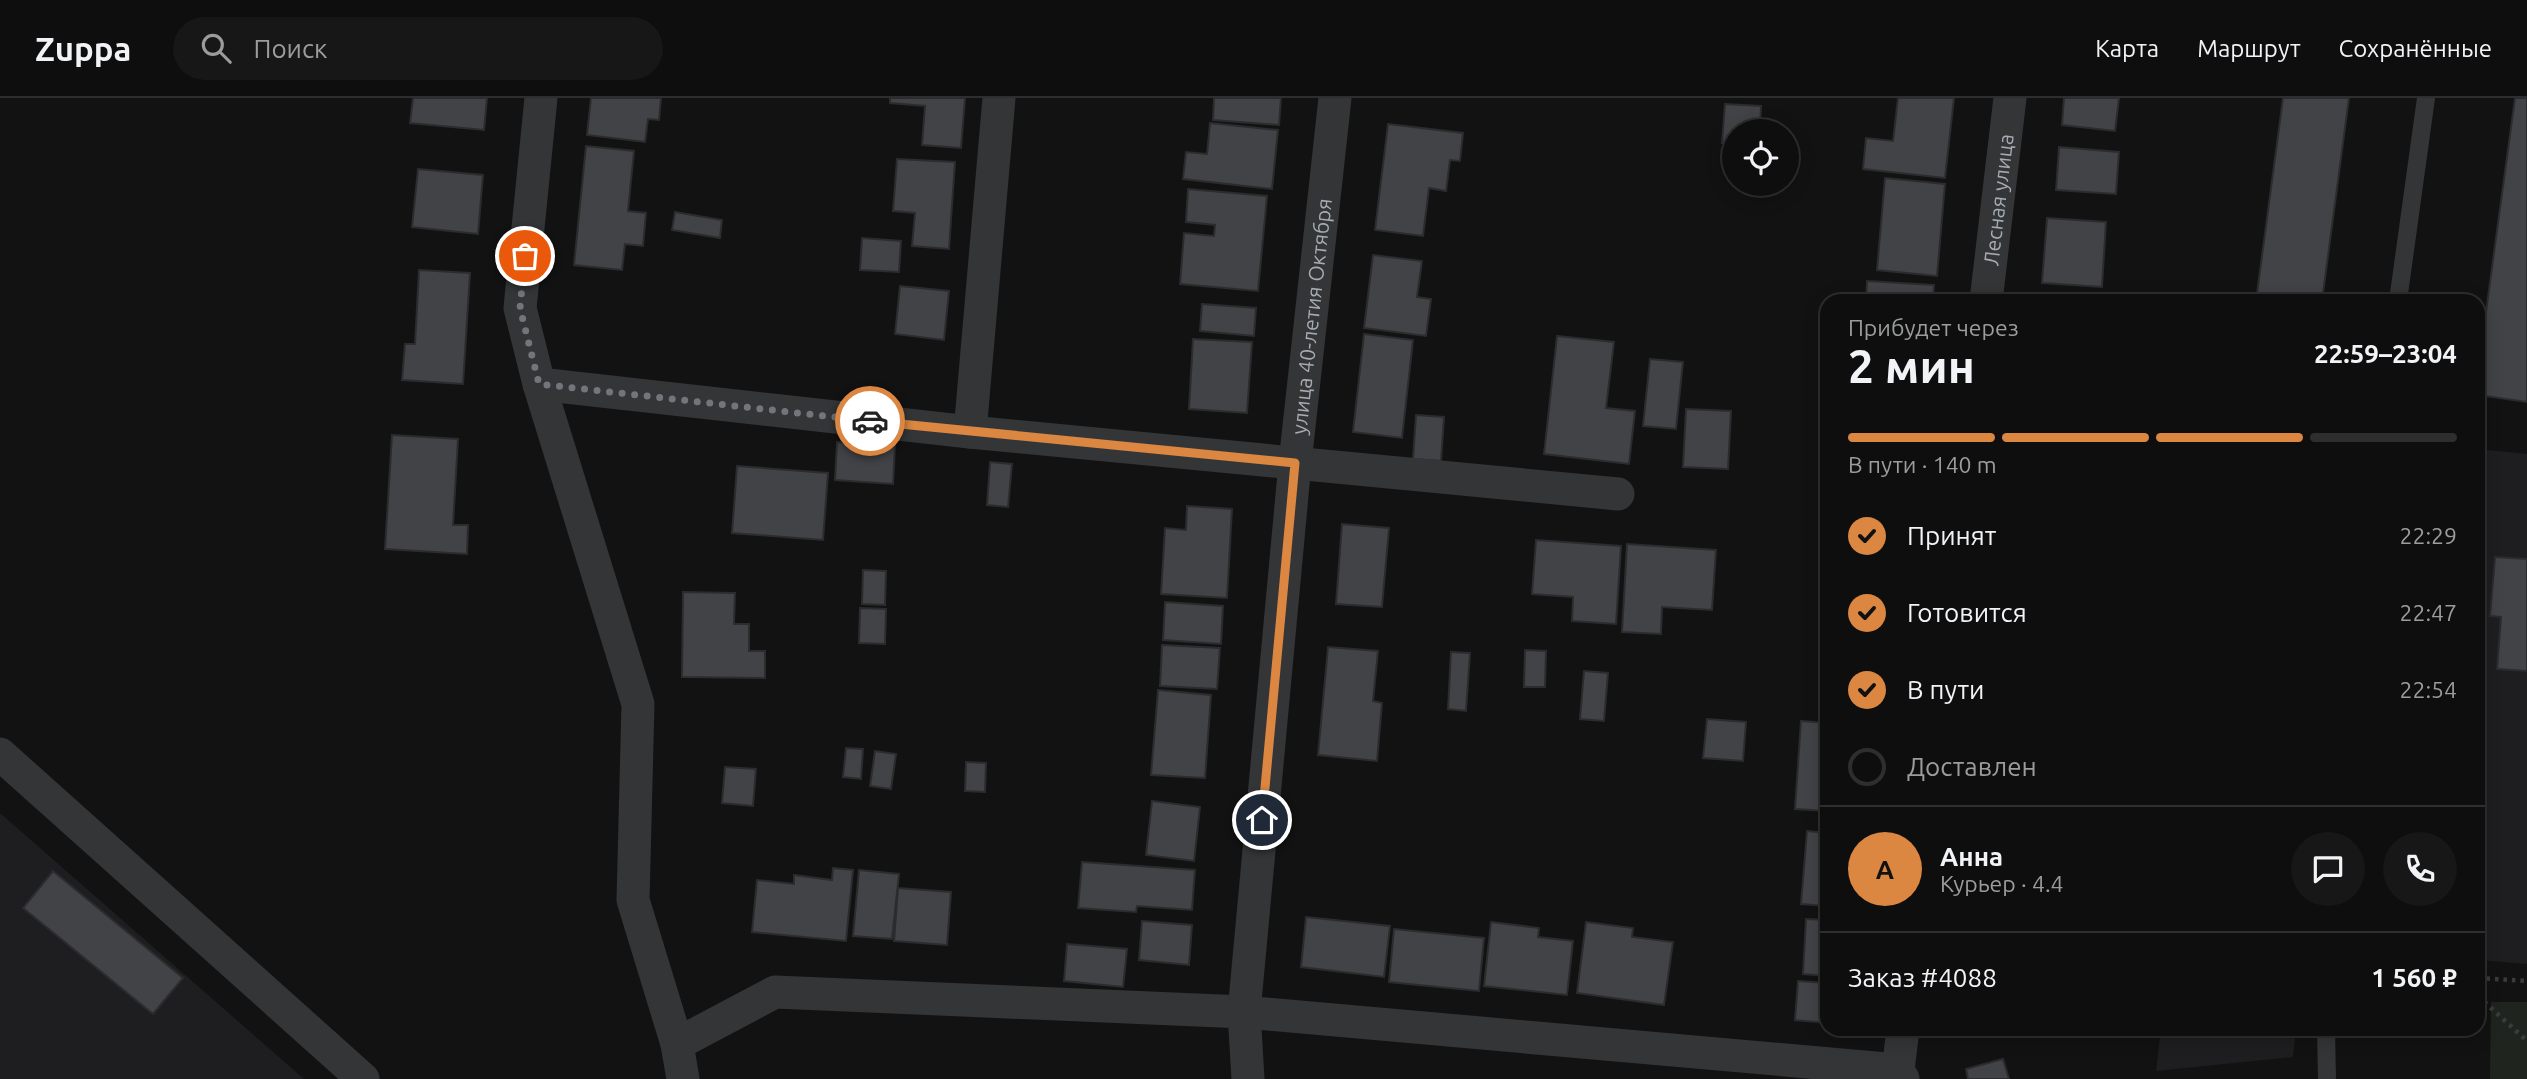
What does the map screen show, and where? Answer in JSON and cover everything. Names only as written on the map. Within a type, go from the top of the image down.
[{"type":"street","points":[[541,98],[520,308],[539,384],[638,704],[634,900],[677,1044],[683,1079]]},
{"type":"street","points":[[970,432],[999,98]]},
{"type":"street","name":"улица 40-летия Октября","points":[[1248,1079],[1244,1012],[1295,463],[1335,98]]},
{"type":"street","name":"Лесная улица","points":[[1987,294],[2010,98]]},
{"type":"street","points":[[539,384],[970,432],[1618,494]]},
{"type":"street","points":[[0,754],[363,1079]]},
{"type":"street","points":[[677,1044],[775,992],[1244,1012],[1901,1074],[1903,1036]]},
{"type":"lane","points":[[2399,294],[2426,98]]},
{"type":"lane","points":[[2326,1036],[2327,1079]]},
{"type":"path","points":[[2485,978],[2527,981]]},
{"type":"path","points":[[2485,1002],[2527,1041]]},
{"type":"shaded area","points":[[2485,450],[2527,454],[2527,964],[2485,961]]},
{"type":"shaded area","points":[[0,813],[304,1079],[0,1079]]},
{"type":"shaded area","points":[[2491,1002],[2527,1002],[2527,1079],[2490,1079]]},
{"type":"shaded area","points":[[2160,1036],[2295,1036],[2293,1057],[2156,1071]]},
{"type":"building","points":[[413,98],[487,98],[484,130],[410,123]]},
{"type":"building","points":[[591,98],[661,98],[659,120],[648,119],[645,142],[587,135]]},
{"type":"building","points":[[890,98],[965,98],[961,148],[922,145],[925,106],[890,103]]},
{"type":"building","points":[[1214,98],[1281,98],[1279,125],[1213,120]]},
{"type":"building","points":[[1898,98],[1954,98],[1945,178],[1863,169],[1866,138],[1893,141]]},
{"type":"building","points":[[2064,98],[2119,98],[2115,131],[2062,125]]},
{"type":"building","points":[[2283,98],[2349,98],[2323,294],[2257,294]]},
{"type":"building","points":[[2515,98],[2527,98],[2527,402],[2485,396],[2485,319]]},
{"type":"building","points":[[1725,104],[1761,106],[1760,119],[1724,119]]},
{"type":"building","points":[[1210,123],[1278,130],[1272,189],[1183,179],[1186,152],[1207,154]]},
{"type":"building","points":[[1388,124],[1463,133],[1460,161],[1450,160],[1446,191],[1429,188],[1423,236],[1375,230]]},
{"type":"building","points":[[586,146],[634,151],[628,211],[646,213],[643,246],[625,244],[622,270],[574,265]]},
{"type":"building","points":[[2059,147],[2119,152],[2116,194],[2056,190]]},
{"type":"building","points":[[897,159],[955,162],[949,249],[912,246],[915,213],[893,211]]},
{"type":"building","points":[[418,169],[483,175],[478,234],[412,227]]},
{"type":"building","points":[[1885,178],[1945,184],[1937,276],[1877,270]]},
{"type":"building","points":[[1188,189],[1267,196],[1258,291],[1180,284],[1184,233],[1214,236],[1215,225],[1186,222]]},
{"type":"building","points":[[675,212],[722,220],[720,238],[672,230]]},
{"type":"building","points":[[2047,218],[2106,222],[2102,287],[2042,283]]},
{"type":"building","points":[[862,238],[901,241],[899,272],[860,270]]},
{"type":"building","points":[[1373,255],[1422,261],[1417,297],[1431,299],[1426,336],[1364,328]]},
{"type":"building","points":[[419,270],[470,273],[463,384],[402,380],[405,344],[415,344]]},
{"type":"building","points":[[1867,281],[1934,285],[1933,294],[1866,294]]},
{"type":"building","points":[[900,286],[949,291],[944,340],[895,334]]},
{"type":"building","points":[[1202,304],[1256,308],[1254,336],[1200,331]]},
{"type":"building","points":[[1364,334],[1413,340],[1402,438],[1353,432]]},
{"type":"building","points":[[1557,336],[1614,342],[1606,408],[1635,411],[1629,464],[1544,454]]},
{"type":"building","points":[[1193,339],[1252,342],[1247,413],[1189,409]]},
{"type":"building","points":[[1650,359],[1683,362],[1676,429],[1643,426]]},
{"type":"building","points":[[1686,409],[1731,411],[1728,469],[1683,467]]},
{"type":"building","points":[[1416,415],[1444,417],[1441,461],[1413,459]]},
{"type":"building","points":[[392,435],[458,439],[453,525],[468,525],[467,554],[385,549]]},
{"type":"building","points":[[837,442],[895,445],[893,484],[835,480]]},
{"type":"building","points":[[990,462],[1012,464],[1008,507],[987,505]]},
{"type":"building","points":[[737,466],[828,473],[823,540],[732,533]]},
{"type":"building","points":[[1187,506],[1232,509],[1227,598],[1161,594],[1165,528],[1186,530]]},
{"type":"building","points":[[1342,524],[1389,528],[1382,607],[1336,604]]},
{"type":"building","points":[[1536,540],[1621,546],[1616,624],[1572,621],[1573,597],[1532,594]]},
{"type":"building","points":[[1627,544],[1716,550],[1712,610],[1662,607],[1661,634],[1622,632]]},
{"type":"building","points":[[2495,557],[2527,559],[2527,671],[2497,669],[2501,617],[2490,616]]},
{"type":"building","points":[[863,570],[886,571],[885,605],[862,604]]},
{"type":"building","points":[[683,592],[735,593],[734,624],[749,624],[749,651],[765,651],[765,678],[682,677]]},
{"type":"building","points":[[1165,602],[1223,606],[1221,644],[1163,640]]},
{"type":"building","points":[[860,608],[886,609],[885,644],[859,643]]},
{"type":"building","points":[[1162,645],[1220,648],[1217,689],[1160,686]]},
{"type":"building","points":[[1328,647],[1378,651],[1373,701],[1382,703],[1377,761],[1318,755]]},
{"type":"building","points":[[1525,650],[1546,651],[1545,687],[1524,687]]},
{"type":"building","points":[[1451,652],[1470,653],[1466,711],[1448,709]]},
{"type":"building","points":[[1584,671],[1608,673],[1604,721],[1580,719]]},
{"type":"building","points":[[1158,690],[1211,695],[1205,778],[1151,775]]},
{"type":"building","points":[[1707,719],[1746,722],[1743,761],[1703,758]]},
{"type":"building","points":[[1801,721],[1820,722],[1820,811],[1795,809]]},
{"type":"building","points":[[846,748],[863,749],[861,779],[843,777]]},
{"type":"building","points":[[875,751],[896,754],[891,789],[870,786]]},
{"type":"building","points":[[966,762],[986,763],[985,792],[965,791]]},
{"type":"building","points":[[725,767],[756,769],[753,806],[722,803]]},
{"type":"building","points":[[1152,801],[1200,807],[1194,861],[1146,855]]},
{"type":"building","points":[[1807,831],[1820,832],[1820,905],[1801,904]]},
{"type":"building","points":[[1082,862],[1195,870],[1192,910],[1137,906],[1136,912],[1078,908]]},
{"type":"building","points":[[833,868],[853,870],[846,941],[752,932],[757,880],[794,884],[794,875],[832,880]]},
{"type":"building","points":[[859,870],[899,874],[892,939],[853,936]]},
{"type":"building","points":[[53,871],[183,978],[153,1014],[23,908]]},
{"type":"building","points":[[898,888],[951,892],[947,945],[894,941]]},
{"type":"building","points":[[1306,917],[1390,926],[1384,977],[1301,967]]},
{"type":"building","points":[[1806,919],[1820,920],[1820,975],[1803,974]]},
{"type":"building","points":[[1142,921],[1192,925],[1189,965],[1139,960]]},
{"type":"building","points":[[1491,922],[1539,928],[1538,937],[1573,941],[1567,995],[1484,986]]},
{"type":"building","points":[[1586,922],[1633,928],[1632,937],[1673,942],[1664,1005],[1577,993]]},
{"type":"building","points":[[1394,929],[1484,938],[1479,991],[1389,982]]},
{"type":"building","points":[[1067,944],[1127,949],[1123,987],[1064,981]]},
{"type":"building","points":[[1798,981],[1820,983],[1820,1022],[1795,1020]]},
{"type":"building","points":[[2003,1059],[2009,1079],[1968,1079],[1966,1069]]},
{"type":"way so far","points":[[525,256],[520,308],[539,384],[870,421]]},
{"type":"route","points":[[870,421],[1295,463],[1262,820]]}]
